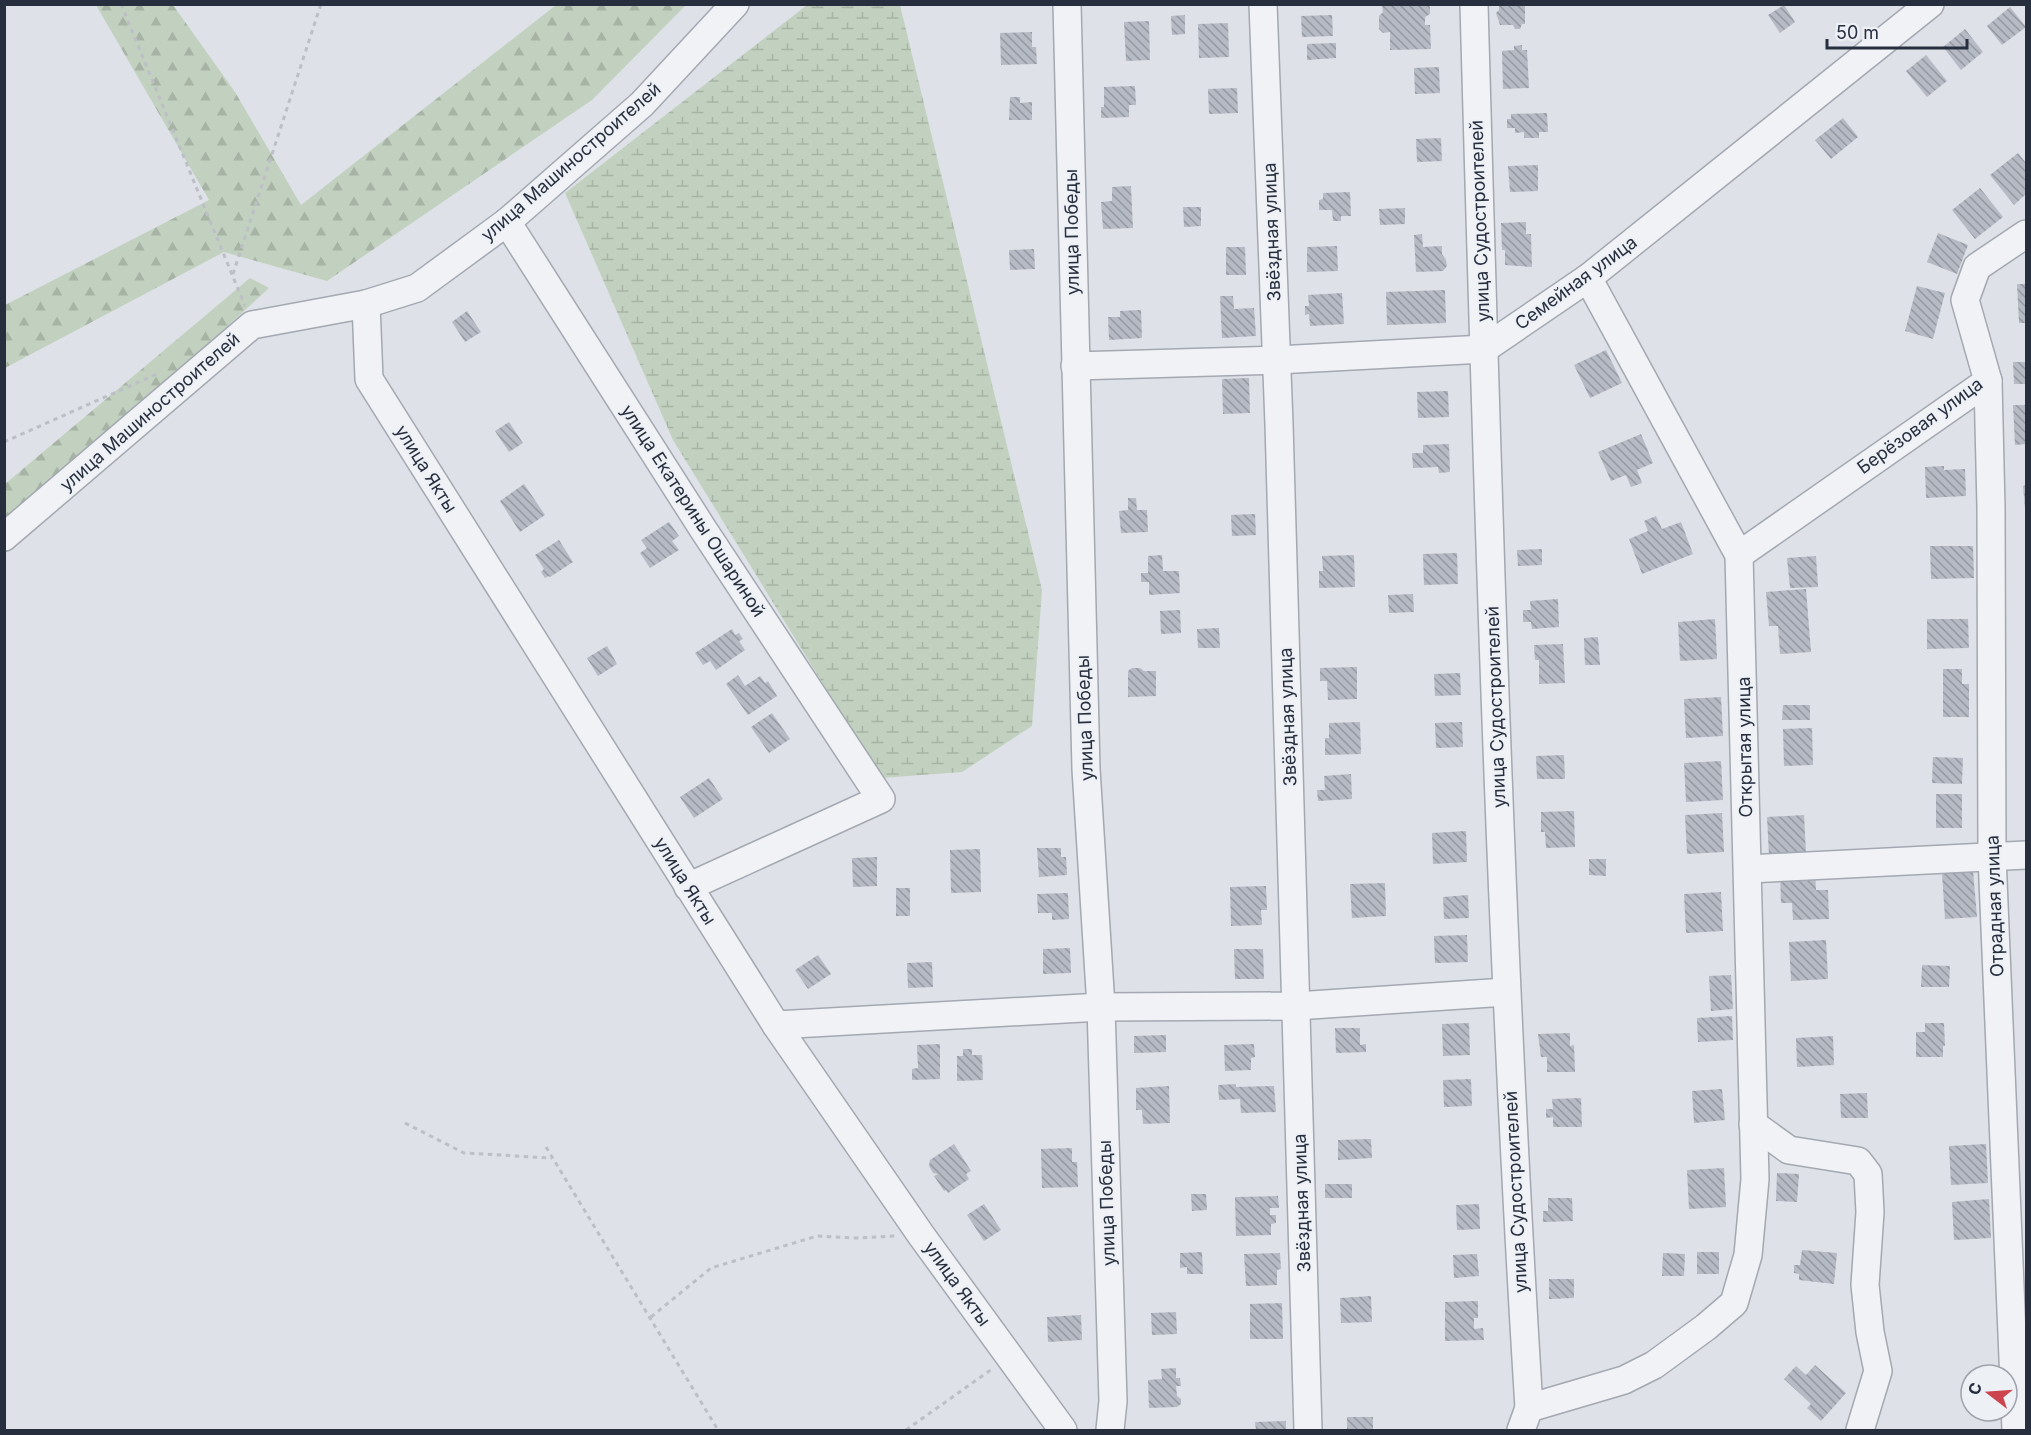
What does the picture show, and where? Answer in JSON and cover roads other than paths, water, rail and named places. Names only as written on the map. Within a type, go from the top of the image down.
[{"type":"street","name":"улица Машиностроителей","points":[[4,537],[252,325],[366,304],[417,288],[507,222],[642,104],[735,4]]},
{"type":"street","name":"улица Победы","points":[[1067,4],[1086,769],[1101,1007],[1113,1401],[1110,1431]]},
{"type":"street","name":"Звёздная улица","points":[[1263,4],[1308,1431]]},
{"type":"street","name":"улица Судостроителей","points":[[1474,4],[1506,992],[1525,1419]]},
{"type":"street","name":"Семейная улица","points":[[1484,349],[1588,278],[1930,4]]},
{"type":"street","name":"улица Екатерины Ошариной","points":[[507,222],[703,529],[880,799],[688,887]]},
{"type":"street","name":"Берёзовая улица","points":[[1739,555],[1988,381],[1965,300],[1977,267],[2026,234]]},
{"type":"street","name":"Открытая улица","points":[[1525,1419],[1624,1380],[1654,1365],[1706,1327],[1734,1303],[1748,1255],[1755,1179],[1739,555],[1588,278]]},
{"type":"street","name":"улица Якты","points":[[366,304],[369,379],[776,1025],[921,1235],[1063,1431]]},
{"type":"street","points":[[1075,366],[1276,360],[1484,349]]},
{"type":"street","name":"Отрадная улица","points":[[1988,381],[1991,508],[1992,856],[2016,1431]]},
{"type":"street","points":[[1748,869],[2026,855]]},
{"type":"street","points":[[776,1025],[1101,1007],[1296,1006],[1506,992]]},
{"type":"street","points":[[1753,1124],[1789,1150],[1858,1161],[1868,1174],[1870,1212],[1865,1285],[1870,1332],[1878,1371],[1860,1431]]}]
